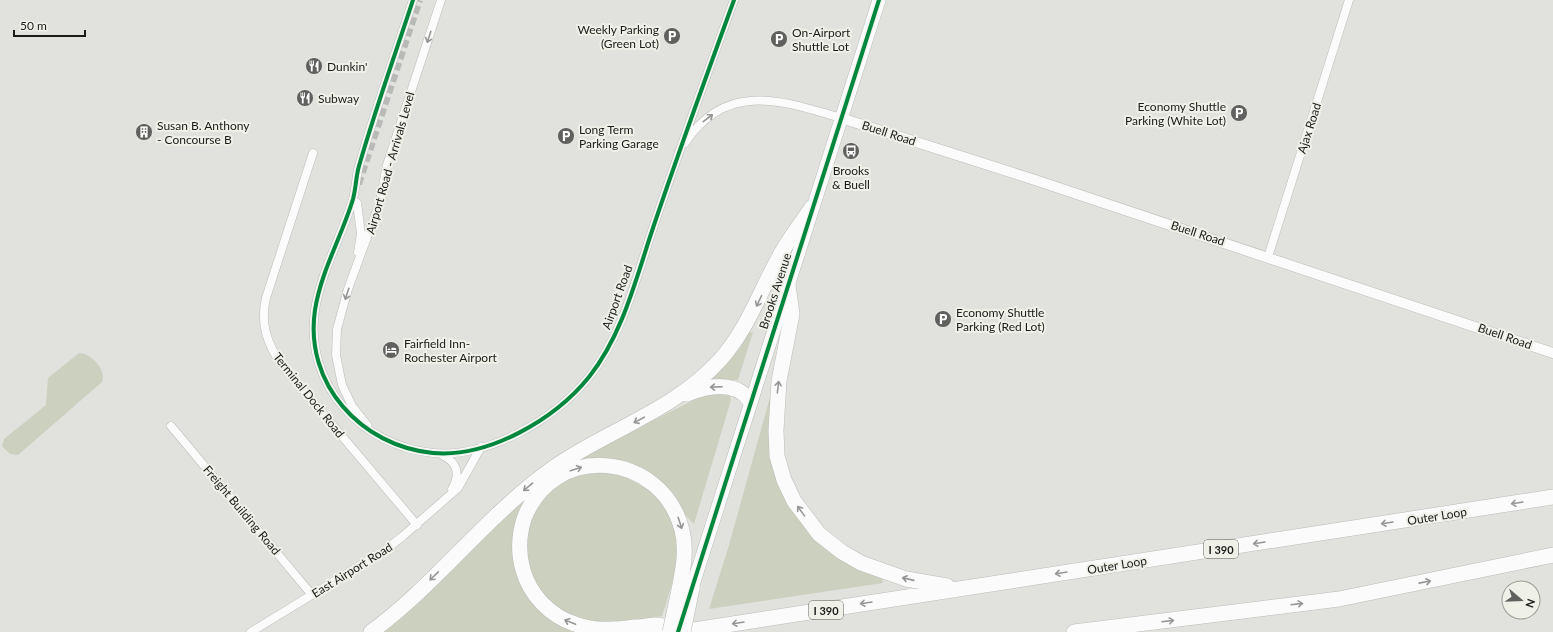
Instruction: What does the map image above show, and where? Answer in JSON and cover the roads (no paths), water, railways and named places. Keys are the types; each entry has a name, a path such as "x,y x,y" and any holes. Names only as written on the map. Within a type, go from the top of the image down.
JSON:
{"highway":[{"path":"661,408 700,379 732,346 754,309 778,258 812,207"},
{"path":"788,284 792,314 778,381 776,430 777,456 784,480 794,501 819,534 842,552 861,563 906,579 960,589"},
{"path":"371,632 405,603 516,497 544,474 566,459 698,390 716,386 736,390 745,395 750,402"},
{"name":"Outer Loop","path":"686,589 684,538 676,513 664,494 642,475 625,468 612,465 592,465 579,468 560,476 548,485 529,509 520,537 522,567 532,590 544,606 575,624 597,630 613,630 655,625 685,631 1553,498"},
{"path":"1074,632 1339,599 1553,555"},
{"path":"685,631 686,589"},
{"path":"670,632 686,589"},
{"path":"1114,632 1138,625"}],"main road":[{"name":"Brooks Avenue","path":"686,589 750,402 879,0"}],"street":[{"path":"381,437 369,431 351,416 330,390 317,360 314,324 320,289 354,202 358,168 413,0"},
{"name":"Airport Road - Arrivals Level","path":"381,437 367,425 356,412 346,396 339,373 336,355 336,336 342,308 351,280 380,202 387,164 441,0"},
{"name":"Airport Road","path":"381,437 412,450 439,454 461,453 481,448 516,434 546,417 579,389 600,361 622,316 676,160 734,0"},
{"name":"Ajax Road","path":"1268,257 1349,0"},
{"name":"Airport Road","path":"676,160 688,138 703,122 719,111 739,103 757,100 780,101 841,118"},
{"name":"Buell Road","path":"841,118 1268,257 1553,352"},
{"name":"Terminal Dock Road","path":"313,153 266,298 263,314 265,335 270,347 282,365 417,525"},
{"name":"Airport Road - Arrivals Level","path":"351,280 361,237 354,202"},
{"name":"Freight Building Road","path":"171,426 312,595"},
{"name":"East Airport Road","path":"251,632 385,550 417,525 458,488 481,448"},
{"name":"East Airport Road","path":"439,454 451,459 456,466 456,482 446,498"}],"tunnel":[{"path":"358,184 419,0"}],"place":[{"name":"Weekly Parking (Green Lot)","path":"672,36"},
{"name":"On-Airport Shuttle Lot","path":"779,39"},
{"name":"Dunkin'","path":"314,66"},
{"name":"Subway","path":"305,98"},
{"name":"Economy Shuttle Parking (White Lot)","path":"1239,113"},
{"name":"Susan B. Anthony - Concourse B","path":"144,132"},
{"name":"Long Term Parking Garage","path":"566,136"},
{"name":"Brooks & Buell","path":"851,151"},
{"name":"Economy Shuttle Parking (Red Lot)","path":"943,319"},
{"name":"Fairfield Inn- Rochester Airport","path":"391,350"}]}
